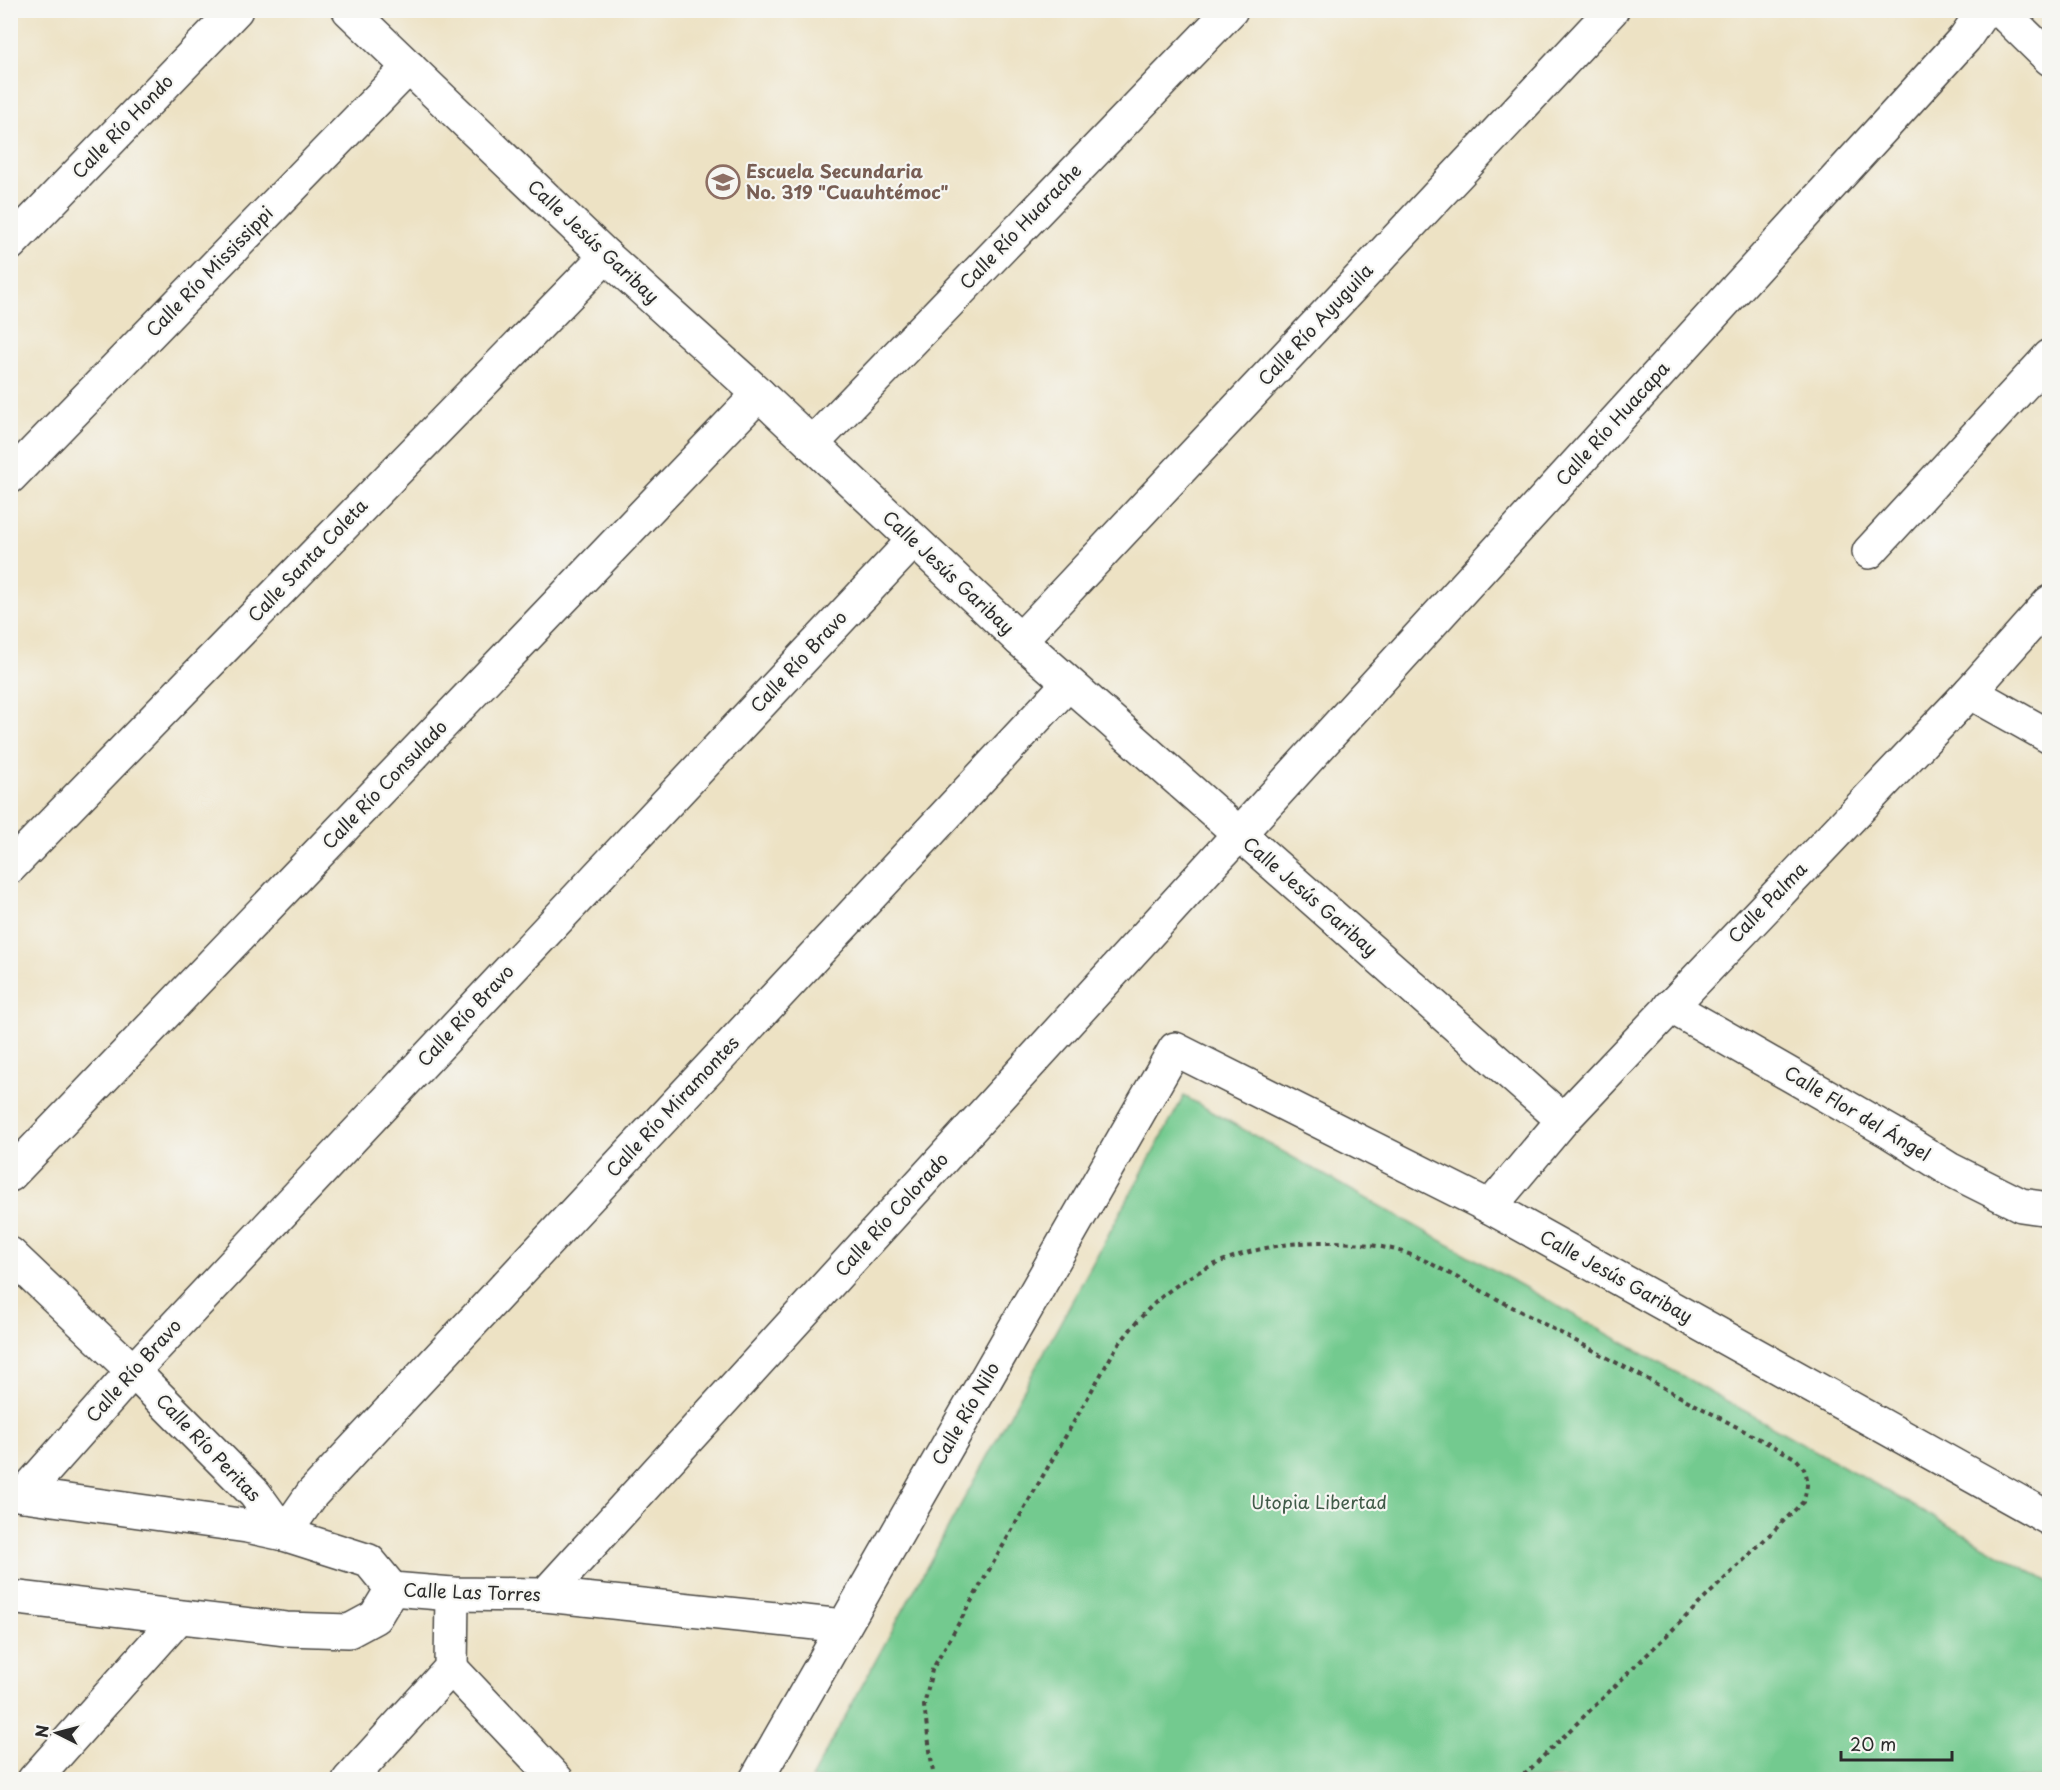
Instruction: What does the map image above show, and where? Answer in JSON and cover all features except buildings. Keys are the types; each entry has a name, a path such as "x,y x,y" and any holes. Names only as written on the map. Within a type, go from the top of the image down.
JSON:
{"street":[{"name":"Calle Río Hondo","path":"10,244 236,10"},
{"name":"Calle Jesús Garibay","path":"349,10 606,256 759,394 913,541 1068,684 1563,1120"},
{"name":"Calle Río Huarache","path":"812,444 1231,10"},
{"name":"Calle Río Ayuguila","path":"1020,640 1612,10"},
{"name":"Calle Río Huacapa","path":"1239,834 1965,38 1984,10"},
{"path":"2000,10 2049,59"},
{"name":"Calle Río Mississippi","path":"10,477 408,67"},
{"name":"Calle Santa Coleta","path":"10,867 606,256"},
{"path":"1869,552 2049,356"},
{"name":"Calle Río Consulado","path":"10,1175 759,394"},
{"name":"Calle Río Bravo","path":"17,1494 913,541"},
{"name":"Calle Palma","path":"1490,1207 1563,1120 1970,692 2049,602"},
{"name":"Calle Río Miramontes","path":"284,1534 312,1494 1068,684"},
{"path":"1970,692 2049,737"},
{"name":"Calle Río Colorado","path":"545,1595 1239,834"},
{"name":"Calle Flor del Ángel","path":"1670,1006 1890,1132 1948,1169 2021,1206 2049,1209"},
{"name":"Calle Jesús Garibay","path":"1175,1049 1490,1207 2049,1519"},
{"name":"Calle Río Nilo","path":"756,1779 1175,1049"},
{"name":"Calle Río Peritas","path":"10,1254 133,1371 255,1494 284,1534"},
{"path":"17,1494 247,1526 284,1534 369,1561 392,1589"},
{"name":"Calle Las Torres","path":"10,1597 286,1629 349,1631 375,1617 392,1589 452,1594 545,1595 844,1626"},
{"path":"349,1779 451,1668 452,1594"},
{"path":"34,1779 179,1617"},
{"path":"451,1668 557,1779"}],"path":[{"path":"934,1779 924,1706 932,1670 1116,1347 1139,1318 1170,1290 1218,1262 1263,1248 1305,1243 1338,1243 1388,1248 1426,1261 1795,1458 1804,1466 1808,1487 1803,1502 1519,1779"}],"green space":[{"name":"Utopia Libertad","path":"1184,1096 2049,1582 2049,1779 811,1779"}],"place":[{"name":"Escuela Secundaria No. 319 \"Cuauhtémoc\"","path":"723,182"}]}
